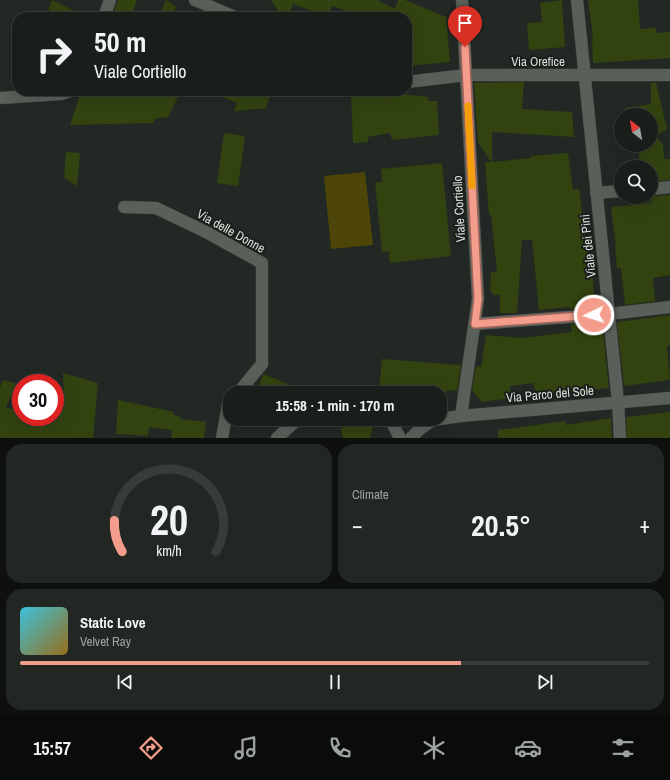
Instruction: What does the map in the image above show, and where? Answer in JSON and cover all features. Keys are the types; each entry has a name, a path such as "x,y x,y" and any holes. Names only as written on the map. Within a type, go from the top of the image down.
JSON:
{"street":[{"path":"106,12 110,0"},
{"path":"195,0 223,12"},
{"name":"Viale Cortiello","path":"461,416 478,299 462,0"},
{"name":"Viale dei Pini","path":"577,0 618,402 620,438"},
{"name":"Via Orefice","path":"412,81 466,75 670,75"},
{"path":"0,98 31,96"},
{"path":"658,189 670,188"},
{"path":"596,193 614,192"},
{"name":"Via delle Donne","path":"124,207 156,208 206,232 262,263 262,364 244,386"},
{"path":"475,324 609,314 670,307"},
{"name":"Via Parco del Sole","path":"447,418 670,398"},
{"path":"222,438 224,426"},
{"path":"277,438 290,426"},
{"path":"394,426 400,438"},
{"path":"411,438 423,426"}],"shaded area":[{"path":"365,172 373,245 331,249 324,176"}],"building":[{"path":"52,0 77,12 48,12"},
{"path":"118,0 137,0 133,12 114,12"},
{"path":"166,0 176,7 174,12 161,12"},
{"path":"271,0 377,0 395,9 398,0 405,0 446,17 450,62 412,66 412,12 349,12 332,6 330,12 315,12 293,4 290,12 279,12"},
{"path":"562,0 565,47 529,50 527,23 542,22 540,3"},
{"path":"588,0 638,0 640,29 656,28 656,33 670,32 670,58 593,63 593,37"},
{"path":"524,82 522,109 572,112 574,137 492,132 492,162 531,158 531,156 568,153 573,190 579,189 589,268 592,268 595,308 570,309 570,307 539,310 532,240 522,240 517,313 500,313 500,295 494,295 490,290 491,272 497,272 491,215 489,215 485,162 491,162 478,142 474,83"},
{"path":"651,83 656,83 667,129 658,135 658,108 625,108 651,104"},
{"path":"412,95 429,97 428,101 437,101 439,135 392,140 390,133 368,137 368,142 353,143 351,96"},
{"path":"80,96 178,96 168,117 154,119 154,123 70,125"},
{"path":"221,96 270,96 266,108 234,111 237,103"},
{"path":"224,133 245,136 238,186 217,183"},
{"path":"658,138 663,144 664,159 670,159 670,180 658,181 658,160 639,160 639,152 658,152"},
{"path":"66,152 80,153 77,186 64,178"},
{"path":"442,163 451,256 390,263 389,251 382,252 375,182 382,182 381,169"},
{"path":"670,195 670,275 653,278 655,301 625,305 621,268 617,268 611,207 658,204 658,196"},
{"path":"670,315 670,345 667,346 670,380 624,386 617,322"},
{"path":"596,322 596,324 602,323 609,388 536,395 534,383 510,386 511,398 482,402 472,390 476,366 481,367 486,335 522,338 572,332 571,324"},
{"path":"382,359 461,365 457,391 447,390 447,386 380,386"},
{"path":"63,374 98,383 93,438 0,438 0,389 2,380 12,382 12,393 6,408 12,409 12,426 64,426"},
{"path":"263,374 293,386 258,386"},
{"path":"118,400 174,412 174,415 180,416 180,419 206,422 204,438 171,438 172,430 149,427 148,436 116,434"},
{"path":"670,412 670,438 627,438 626,417"},
{"path":"611,418 612,438 498,438 498,430 565,421 566,425"},
{"path":"351,426 373,426 370,438 343,438 341,428"}],"slow traffic":[{"path":"468,106 472,186"}],"route":[{"path":"465,47 478,299 475,324 594,315"}]}
